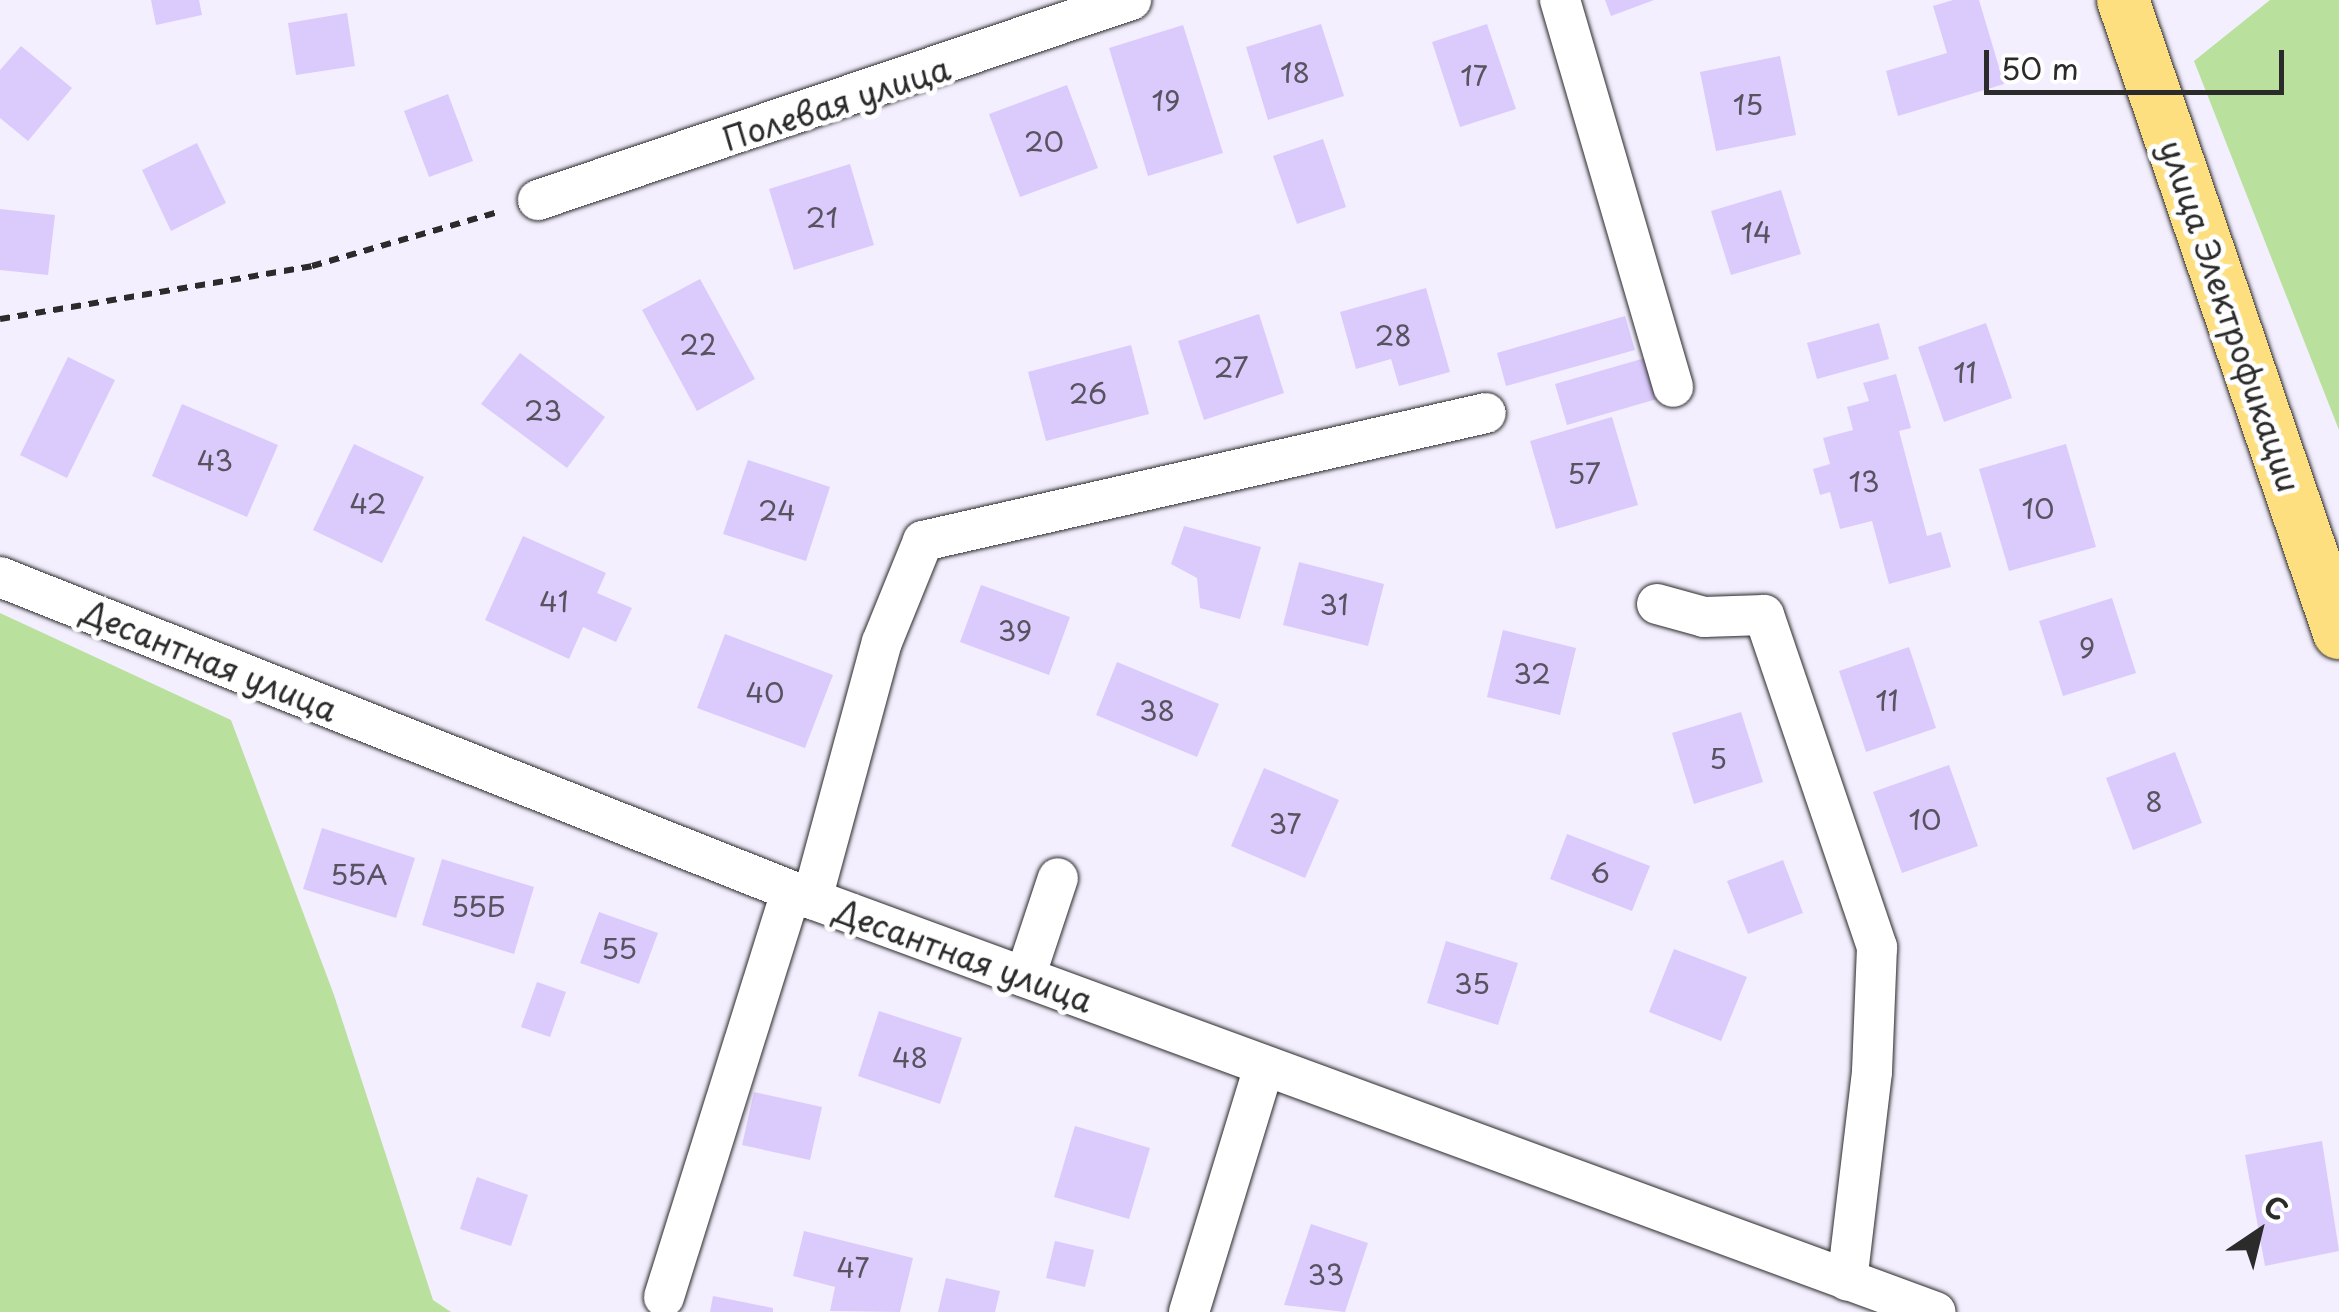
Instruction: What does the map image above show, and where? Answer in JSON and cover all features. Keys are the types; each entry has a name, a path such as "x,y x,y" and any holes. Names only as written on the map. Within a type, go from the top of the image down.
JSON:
{"main road":[{"name":"улица Электрофикации","path":"2123,0 2339,632"}],"street":[{"name":"Полевая улица","path":"538,200 1131,0"},
{"path":"1560,0 1673,386"},
{"path":"664,1297 801,895 882,642 923,540 1486,413"},
{"name":"Десантная улица","path":"0,576 801,895 1264,1066 1864,1296 1936,1312"},
{"path":"1657,604 1704,617 1764,614 1876,947 1864,1296"},
{"path":"1025,977 1058,878"},
{"path":"1189,1312 1264,1066"}],"path":[{"path":"0,319 312,266 538,200"}],"green space":[{"path":"2270,0 2339,0 2339,430 2194,61"},
{"path":"0,613 231,720 334,995 433,1300 451,1312 0,1312"}],"building":[{"path":"151,0 199,0 202,15 156,25"},
{"path":"1605,0 1654,0 1611,16"},
{"path":"1953,0 1979,0 2004,84 1898,116 1886,71 1947,53 1933,6"},
{"path":"347,13 355,66 296,75 288,23"},
{"path":"1321,24 1344,96 1268,120 1246,47"},
{"path":"1487,24 1516,109 1460,127 1432,42"},
{"path":"1183,25 1223,153 1148,176 1109,48"},
{"path":"21,46 72,88 28,141 0,118 0,70"},
{"path":"1780,56 1796,135 1716,151 1700,72"},
{"path":"1067,85 1098,168 1020,197 989,114"},
{"path":"448,94 473,161 429,177 404,111"},
{"path":"1323,139 1346,207 1297,224 1273,156"},
{"path":"197,143 226,203 171,231 142,170"},
{"path":"850,164 874,245 794,270 769,189"},
{"path":"1781,190 1801,254 1731,275 1711,211"},
{"path":"0,209 55,215 48,275 0,270"},
{"path":"700,279 755,379 697,411 642,310"},
{"path":"1426,288 1450,372 1399,386 1391,359 1356,369 1340,312"},
{"path":"1259,314 1284,393 1204,420 1178,341"},
{"path":"1625,316 1635,350 1506,386 1497,353"},
{"path":"1879,323 1889,359 1817,379 1807,343"},
{"path":"1986,323 2012,398 1944,422 1918,347"},
{"path":"1131,345 1149,414 1046,441 1028,372"},
{"path":"520,353 605,417 567,468 481,404"},
{"path":"68,357 115,380 67,478 20,455"},
{"path":"1645,358 1657,399 1567,425 1555,384"},
{"path":"1896,374 1911,428 1899,431 1927,536 1941,532 1951,567 1889,584 1872,521 1840,529 1830,492 1820,495 1813,469 1830,464 1823,438 1853,430 1847,407 1869,401 1863,383"},
{"path":"182,404 278,445 247,517 152,476"},
{"path":"1612,417 1638,505 1556,529 1530,441"},
{"path":"354,444 424,477 382,563 313,530"},
{"path":"2066,444 2096,547 2009,571 1979,469"},
{"path":"748,460 830,487 806,561 723,534"},
{"path":"1184,526 1261,547 1240,619 1200,608 1197,578 1171,564"},
{"path":"523,536 606,573 597,593 632,608 616,642 583,627 569,659 485,620"},
{"path":"1299,562 1384,584 1368,646 1283,625"},
{"path":"981,585 1070,617 1049,675 960,642"},
{"path":"2112,598 2136,673 2063,696 2039,621"},
{"path":"1503,630 1576,648 1560,715 1487,697"},
{"path":"725,634 833,675 805,748 697,708"},
{"path":"1909,647 1936,728 1866,752 1839,671"},
{"path":"1117,662 1219,704 1197,757 1096,715"},
{"path":"1741,712 1763,782 1694,804 1672,733"},
{"path":"2175,752 2202,823 2133,850 2106,778"},
{"path":"1949,765 1978,846 1902,873 1873,792"},
{"path":"1264,768 1339,800 1305,878 1231,846"},
{"path":"322,828 415,858 396,918 303,889"},
{"path":"1567,834 1650,866 1632,911 1550,879"},
{"path":"442,859 534,887 514,954 422,925"},
{"path":"1783,860 1803,913 1748,934 1727,881"},
{"path":"599,912 658,933 639,984 580,963"},
{"path":"1446,941 1518,963 1498,1025 1427,1003"},
{"path":"1674,949 1747,977 1721,1041 1649,1012"},
{"path":"537,982 566,992 550,1037 521,1027"},
{"path":"879,1011 962,1038 940,1104 858,1076"},
{"path":"754,1092 822,1107 810,1160 742,1145"},
{"path":"1075,1126 1150,1148 1129,1219 1054,1197"},
{"path":"2322,1141 2339,1251 2265,1266 2245,1155"},
{"path":"477,1177 528,1195 511,1246 460,1229"},
{"path":"1311,1224 1368,1243 1345,1312 1284,1305"},
{"path":"804,1231 913,1258 900,1312 830,1311 835,1287 793,1276"},
{"path":"1055,1241 1094,1250 1085,1287 1046,1278"},
{"path":"946,1278 1000,1291 995,1312 938,1312"},
{"path":"713,1296 773,1308 773,1312 710,1312"}]}
